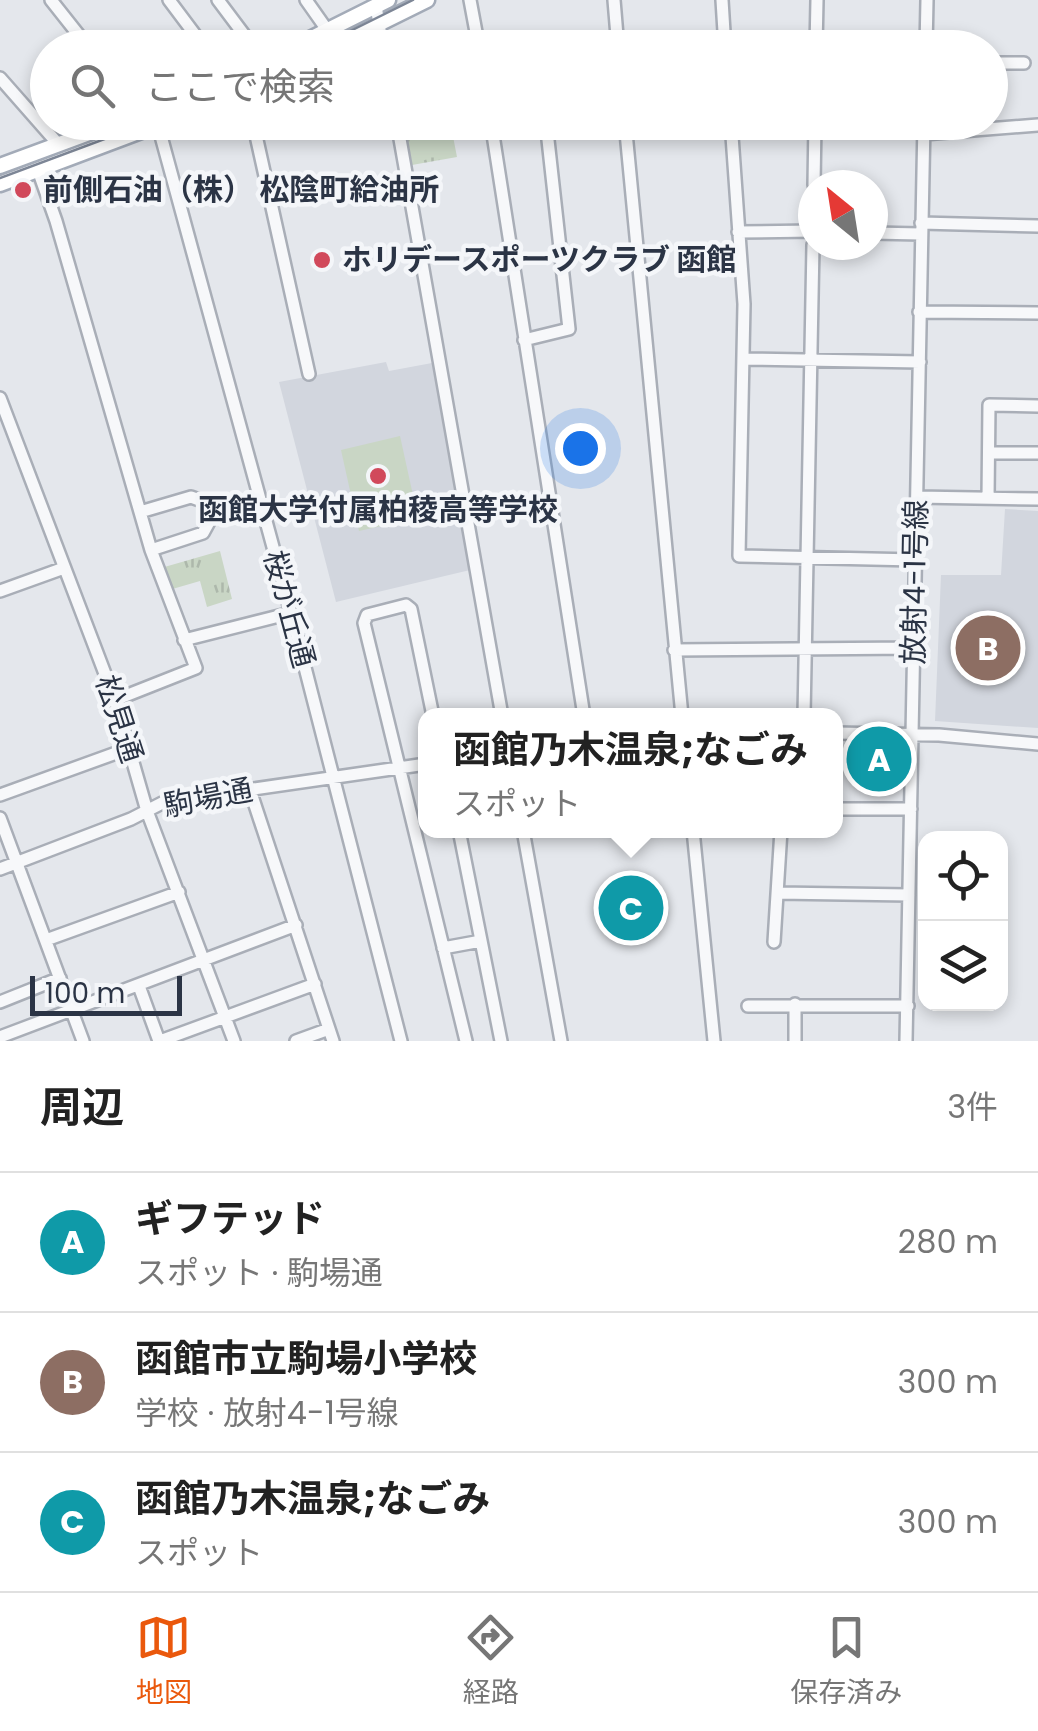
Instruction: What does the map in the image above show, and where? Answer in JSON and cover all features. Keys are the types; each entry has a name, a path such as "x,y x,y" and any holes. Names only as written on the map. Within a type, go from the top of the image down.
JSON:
{"main road":[{"path":"367,30 427,0"},
{"path":"328,30 382,3"},
{"path":"0,166 70,140"},
{"path":"0,184 116,140"}],"street":[{"path":"169,0 192,30"},
{"path":"218,0 240,30"},
{"path":"306,0 328,30"},
{"path":"470,0 475,30"},
{"path":"614,0 616,30"},
{"path":"722,0 724,30"},
{"path":"816,30 817,0"},
{"path":"926,30 927,0"},
{"path":"54,1 76,30"},
{"path":"380,30 382,3"},
{"path":"1008,63 1024,63"},
{"path":"0,78 30,112"},
{"path":"1008,126 1038,125"},
{"path":"55,140 59,144"},
{"name":"桜が丘通","path":"162,140 400,1041"},
{"path":"257,140 309,374"},
{"path":"400,140 501,708"},
{"path":"495,140 583,708"},
{"path":"524,340 570,329 548,140"},
{"path":"627,140 681,708"},
{"path":"732,140 744,304 740,556 915,560"},
{"path":"814,170 815,140"},
{"name":"放射4-1号線","path":"906,1041 924,140"},
{"path":"38,170 151,550 196,668 114,700"},
{"path":"888,231 1038,226"},
{"path":"738,232 798,231"},
{"path":"804,708 813,260"},
{"path":"920,312 1038,313"},
{"path":"744,359 920,362"},
{"name":"松見通","path":"0,398 114,700 147,810 234,1041"},
{"path":"988,498 989,404 1038,406"},
{"path":"989,452 1038,453"},
{"path":"140,512 192,496 202,501 209,522 203,533 151,550"},
{"path":"917,497 1038,499"},
{"path":"0,591 64,568"},
{"path":"431,708 411,608 406,605 368,615 364,622 466,1041"},
{"path":"184,640 290,613"},
{"path":"674,650 913,648"},
{"path":"843,734 911,734 1038,744"},
{"path":"0,795 130,748"},
{"name":"駒場通","path":"0,869 164,802 418,765"},
{"path":"250,790 331,1035 296,1041"},
{"path":"843,810 911,808"},
{"path":"0,818 84,1041"},
{"path":"461,838 501,1041"},
{"path":"524,838 561,1041"},
{"path":"694,838 714,1041"},
{"path":"774,942 781,838"},
{"path":"46,940 180,892"},
{"path":"778,894 909,895"},
{"path":"0,1037 296,926"},
{"path":"443,948 481,941"},
{"path":"0,1002 60,978"},
{"path":"139,986 160,1041 315,984"},
{"path":"794,1004 795,1041"},
{"path":"748,1006 908,1006"}],"shaded area":[{"name":"函館大学付属柏稜高等学校","path":"386,362 389,371 432,363 470,570 336,602 279,382"},
{"path":"1005,509 1038,511 1038,728 935,721 941,575 1001,575"}],"green space":[{"path":"408,140 454,140 457,157 412,165"},
{"path":"400,436 418,518 359,531 341,450"},
{"path":"220,551 232,599 207,607 200,581 169,590 161,568"}],"tram line":[{"path":"352,30 413,0"},
{"path":"0,178 102,140"}],"place":[{"name":"前側石油（株） 松陰町給油所","path":"23,190"},
{"name":"ホリデースポーツクラブ 函館","path":"322,260"},
{"name":"函館大学付属柏稜高等学校","path":"378,476"},
{"name":"函館市立駒場小学校","path":"988,648"},
{"name":"ギフテッド","path":"879,759"},
{"name":"函館乃木温泉;なごみ","path":"631,908"}]}
